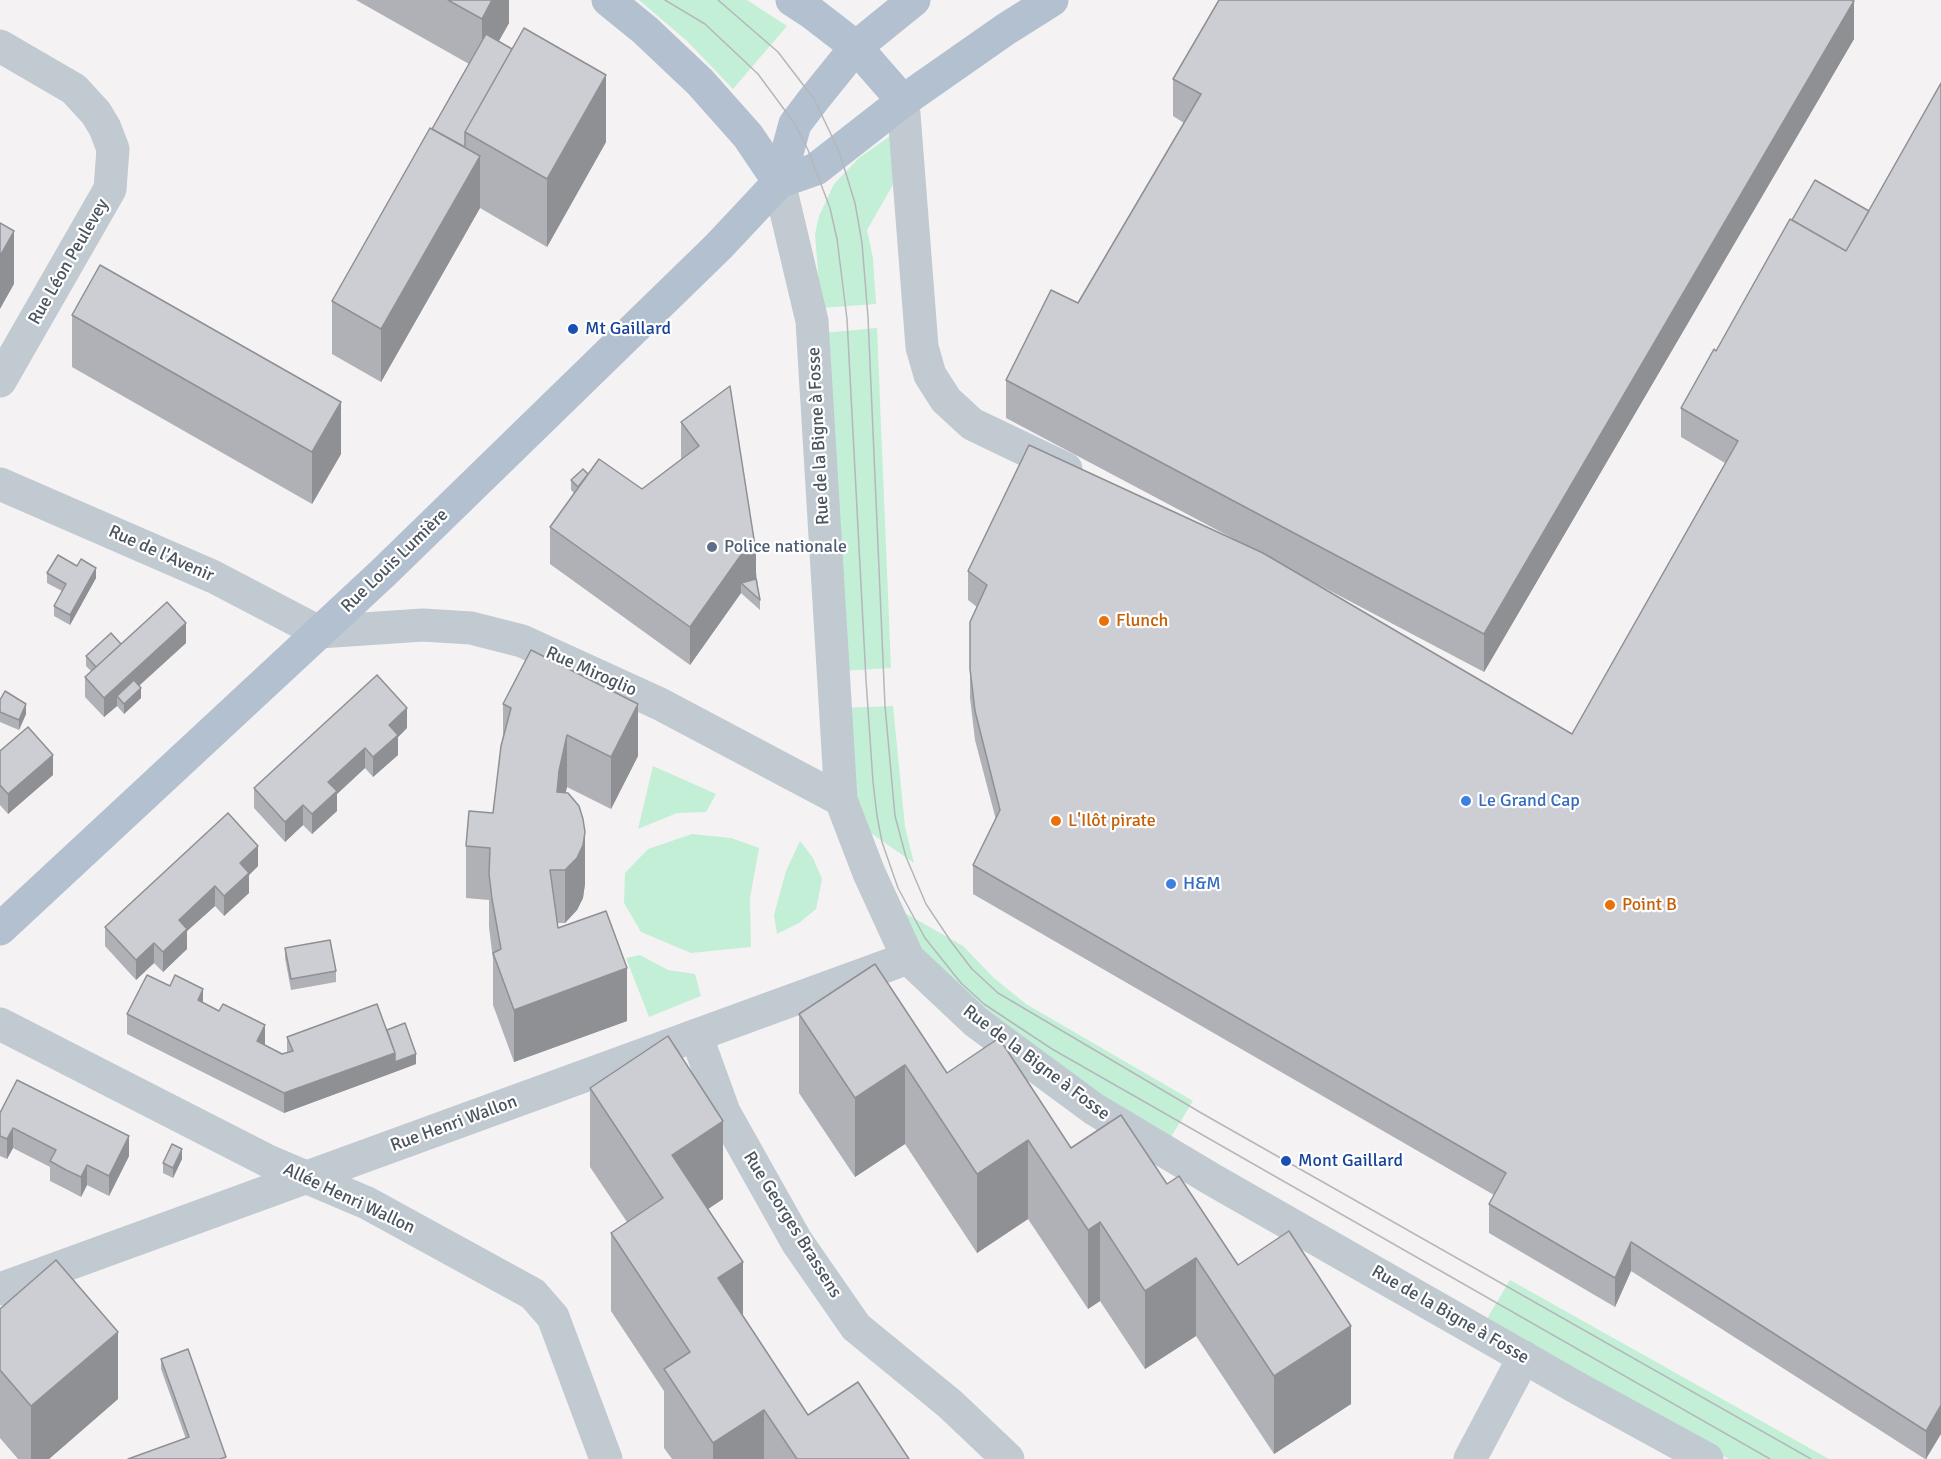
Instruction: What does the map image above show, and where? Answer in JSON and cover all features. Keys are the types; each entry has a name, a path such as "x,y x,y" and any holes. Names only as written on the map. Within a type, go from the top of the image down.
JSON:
{"main road":[{"path":"608,0 645,30 700,82 748,136 779,182"},
{"path":"792,0 856,47 903,101"},
{"path":"779,182 795,124 856,47 914,0"},
{"path":"779,182 816,169 903,101 1006,29 1052,0"},
{"name":"Rue Louis Lumière","path":"0,929 383,573 711,254 779,182"}],"street":[{"name":"Rue Léon Peulevey","path":"0,46 74,89 96,113 113,149 110,189 0,381"},
{"path":"903,101 922,347 930,375 946,400 972,424 1095,485"},
{"name":"Rue de la Bigne à Fosse","path":"779,182 812,321 841,800 868,873 908,958 976,1022 1094,1109 1213,1180 1579,1389 1707,1459"},
{"name":"Rue de l'Avenir","path":"0,484 214,577 319,632"},
{"name":"Rue Miroglio","path":"319,632 423,625 471,628 522,641 660,704 841,800"},
{"name":"Rue Henri Wallon","path":"0,1290 908,958"},
{"name":"Allée Henri Wallon","path":"0,1024 268,1161 367,1203 533,1294 553,1317 606,1459"},
{"name":"Rue Georges Brassens","path":"696,1035 724,1112 797,1242 856,1327 950,1404 1008,1459"},
{"path":"1470,1459 1524,1357"}],"green space":[{"path":"639,0 747,0 787,26 733,89 687,41"},
{"path":"893,134 894,183 867,230 873,258 876,304 821,308 815,234 819,216 834,184 859,158"},
{"path":"877,328 891,668 840,671 823,333"},
{"path":"893,706 905,827 914,863 862,827 843,708"},
{"path":"653,766 716,794 706,812 677,813 638,829"},
{"path":"692,834 731,838 759,848 750,898 751,947 691,953 641,932 624,903 625,873 648,849"},
{"path":"800,841 813,858 822,879 816,909 799,923 777,934 774,915 786,871"},
{"path":"898,909 963,946 994,978 1026,1004 1193,1101 1166,1145 1092,1097 926,961"},
{"path":"640,955 668,970 695,974 701,996 649,1017 626,958"},
{"path":"1510,1280 1829,1459 1729,1459 1543,1358 1485,1322"}],"building":[{"path":"448,0 492,0 482,19"},
{"path":"1219,0 1854,1 1484,634 1006,380 1051,290 1078,303 1201,94 1173,79"},
{"path":"524,28 606,75 547,179 465,132"},
{"path":"486,34 512,49 465,132 465,147 432,129"},
{"name":"Le Grand Cap","path":"1941,83 1941,1405 1926,1431 1631,1242 1615,1278 1489,1204 1506,1173 973,865 1000,810 975,711 970,669 970,622 987,585 968,571 1029,445 1263,553 1572,734 1738,441 1681,408 1714,349 1716,351 1790,219 1846,251"},
{"path":"430,128 480,156 381,329 332,301"},
{"path":"1815,180 1869,211 1846,251 1792,220"},
{"path":"0,223 14,231 0,256"},
{"path":"100,265 341,402 312,452 72,315"},
{"path":"730,386 756,552 741,555 690,627 550,527 599,459 642,489 699,446 681,422"},
{"path":"583,469 588,474 578,487 571,480"},
{"path":"58,555 77,566 81,559 96,568 70,615 54,606 66,584 47,573"},
{"path":"756,579 760,600 741,583"},
{"path":"167,602 186,623 104,698 85,677"},
{"path":"111,633 121,644 96,667 86,656"},
{"path":"531,650 638,704 611,757 567,735 557,792 568,793 579,806 585,832 583,845 577,858 565,870 550,870 558,928 606,911 627,968 514,1010 493,953 501,949 489,874 490,848 466,846 469,811 493,813 501,746 511,708 503,704"},
{"path":"377,675 407,708 389,725 398,735 373,757 365,748 328,782 337,791 312,814 303,805 285,822 254,788"},
{"path":"134,680 141,688 124,704 117,696"},
{"path":"5,691 26,704 19,720 0,712 0,700"},
{"path":"28,727 53,755 8,794 0,785 0,751"},
{"path":"228,813 258,846 240,863 249,873 224,896 215,886 179,920 187,929 163,952 154,943 136,960 105,927"},
{"path":"330,940 336,971 291,979 285,948"},
{"path":"875,964 947,1073 999,1038 1071,1148 1121,1115 1167,1184 1179,1176 1238,1265 1289,1231 1351,1326 1274,1376 1196,1258 1145,1291 1100,1222 1088,1230 1028,1140 977,1174 905,1065 855,1098 799,1014"},
{"path":"147,975 170,986 175,975 203,989 198,1000 219,1011 223,1004 265,1025 257,1041 282,1054 293,1051 287,1037 377,1004 395,1053 284,1093 127,1014"},
{"path":"405,1023 416,1054 395,1062 395,1053 387,1030"},
{"path":"668,1036 723,1121 672,1155 743,1262 718,1278 808,1415 858,1382 909,1459 797,1459 764,1410 713,1443 664,1369 690,1352 611,1233 663,1198 590,1088"},
{"path":"17,1080 129,1136 109,1176 87,1165 81,1177 66,1170 50,1161 56,1150 13,1128 7,1139 0,1136 0,1113"},
{"path":"172,1144 182,1149 173,1168 163,1163"},
{"path":"56,1260 118,1332 31,1406 0,1370 0,1309"},
{"path":"188,1349 226,1457 220,1459 128,1459 189,1437 161,1359"}],"tram line":[{"path":"665,0 705,24 758,74 795,124 808,150 830,208 837,239 847,319 866,680 877,816 882,842 898,888 925,938 961,983 984,1004 1052,1049 1770,1459"},
{"path":"718,0 778,52 814,99 839,151 855,203 862,243 868,317 885,706 895,816 906,857 926,904 952,943 972,969 998,993 1203,1114 1811,1459"}],"place":[{"name":"Mt Gaillard","path":"573,329"},
{"name":"Police nationale","path":"712,547"},
{"name":"Flunch","path":"1104,621"},
{"name":"Le Grand Cap","path":"1466,801"},
{"name":"L'Ilôt pirate","path":"1056,821"},
{"name":"H&M","path":"1171,884"},
{"name":"Point B","path":"1610,905"},
{"name":"Mont Gaillard","path":"1286,1161"}]}
